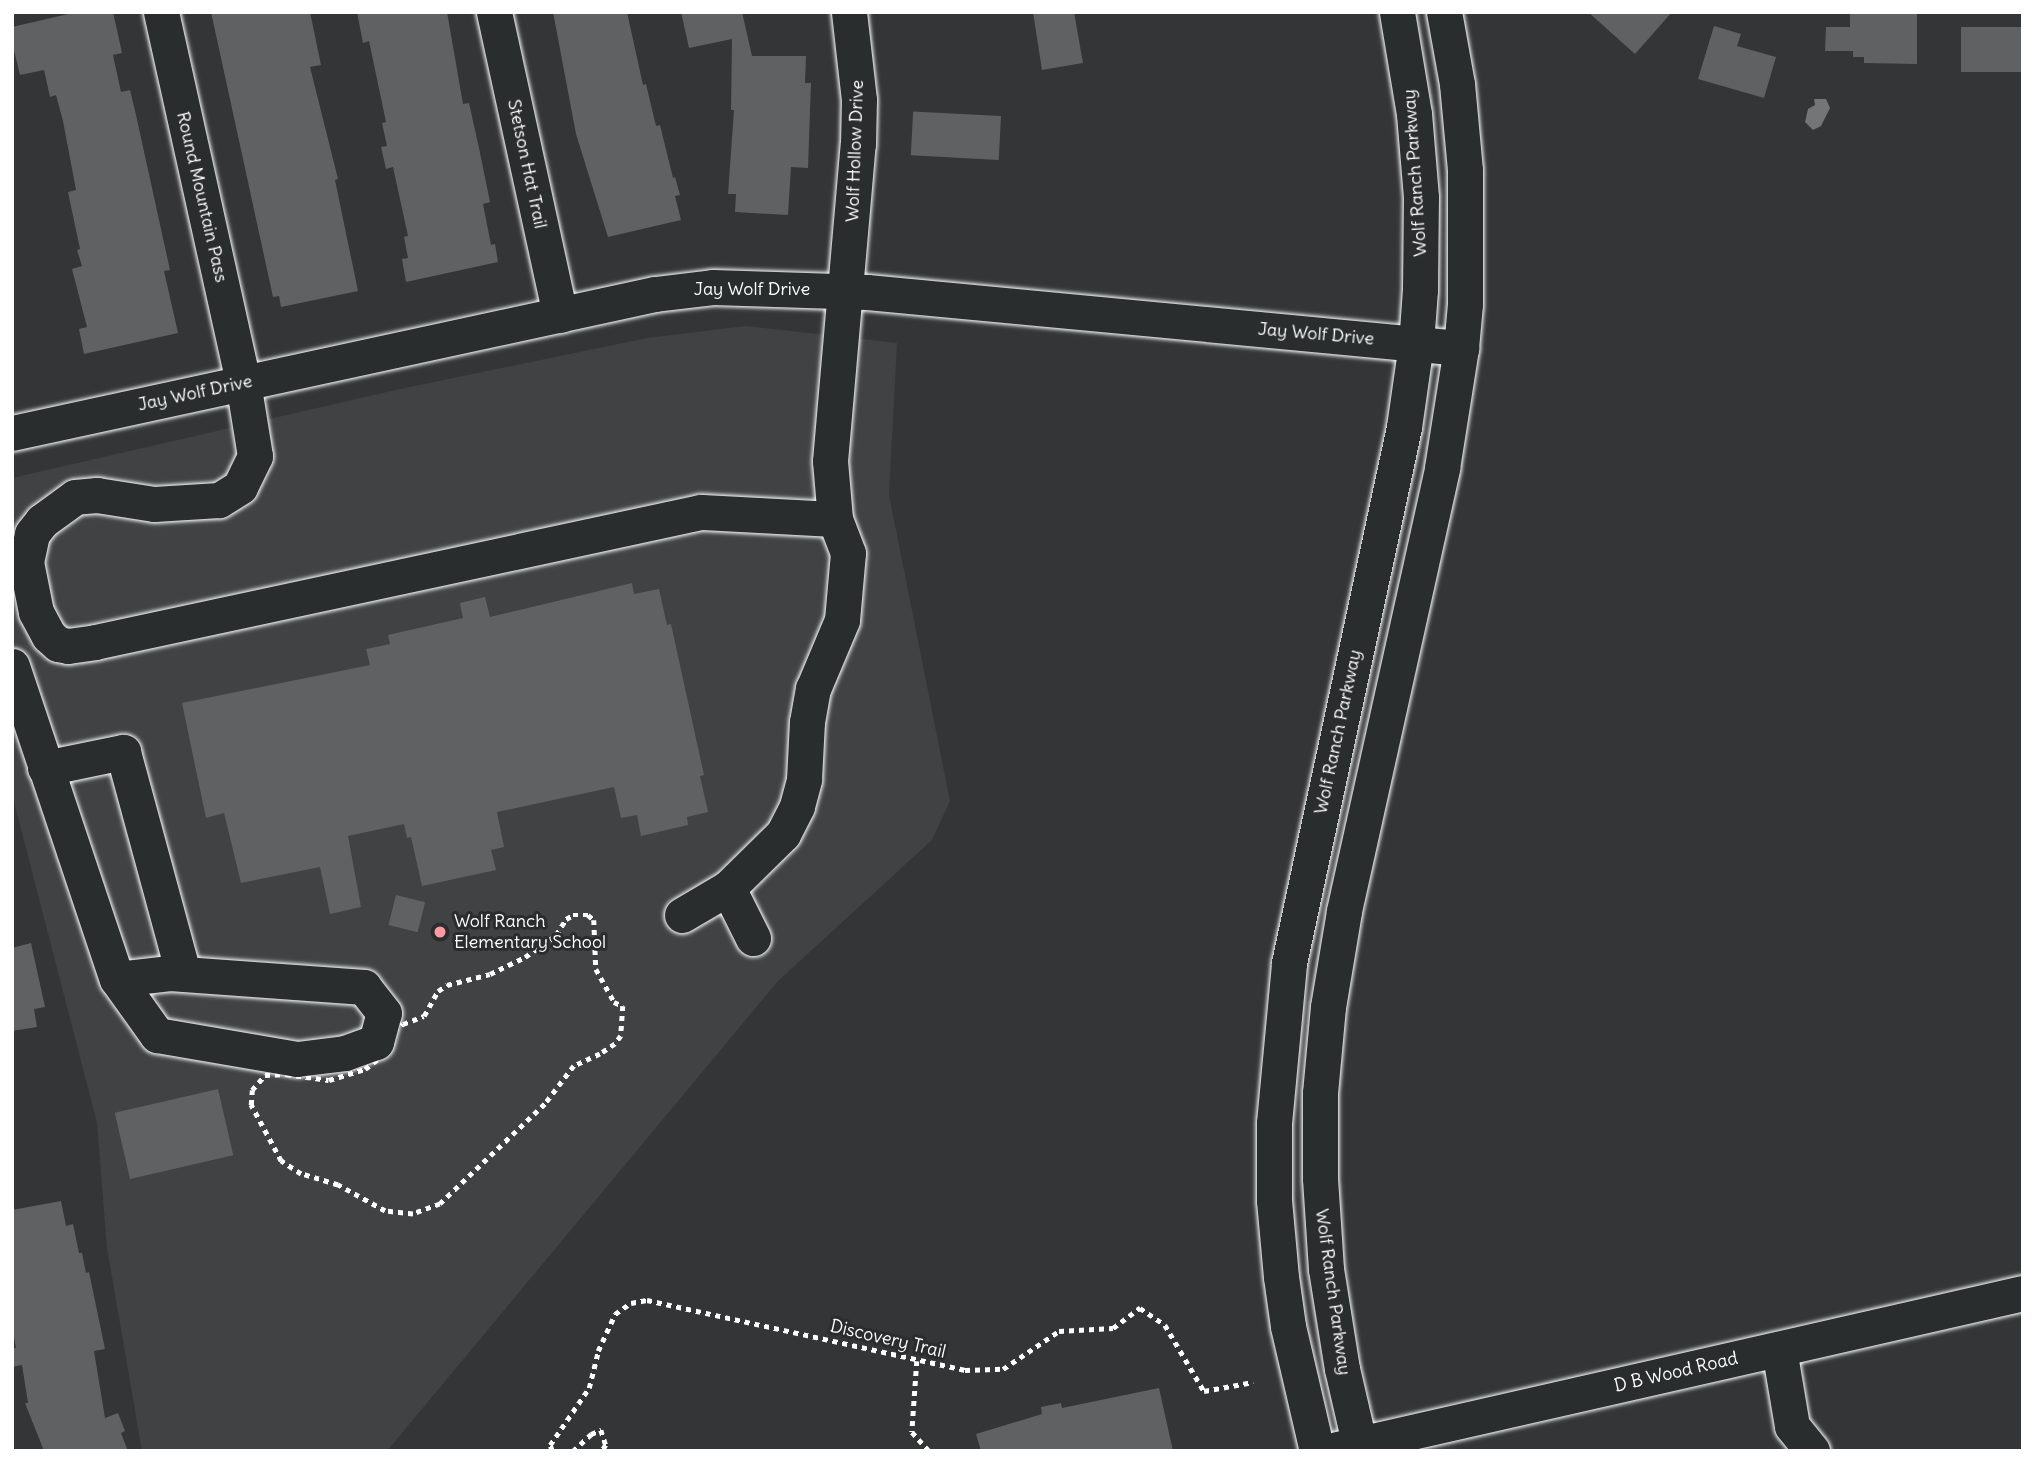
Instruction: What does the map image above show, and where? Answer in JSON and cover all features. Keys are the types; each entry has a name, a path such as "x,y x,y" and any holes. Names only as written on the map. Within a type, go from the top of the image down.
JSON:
{"street":[{"name":"Round Mountain Pass","path":"160,12 243,382 255,456 240,487 219,500 154,504 97,495 75,498 42,521 32,534 26,562 36,612 48,636 58,644 68,646 95,642 701,512 835,519"},
{"name":"Stetson Hat Trail","path":"494,12 560,315"},
{"name":"Wolf Hollow Drive","path":"682,915 728,888 783,834 801,793 814,689 842,620 848,553 835,519 830,461 846,290 859,100 849,12"},
{"name":"Wolf Ranch Parkway","path":"1317,1451 1288,1326 1278,1250 1273,1163 1280,1041 1297,923 1404,427 1416,344 1421,278 1421,197 1414,114 1398,12"},
{"name":"Wolf Ranch Parkway","path":"1350,1448 1322,1225 1319,1138 1323,1050 1345,911 1442,468 1461,348 1466,254 1465,170 1457,84 1444,12"},
{"name":"Jay Wolf Drive","path":"12,433 655,294 713,287 846,290 1461,348"},
{"path":"12,666 117,979 157,1035 297,1059 345,1053 376,1042 384,1013 364,986 183,973 117,979"},
{"path":"45,768 123,752 183,973"},
{"path":"728,888 754,938"},
{"name":"D B Wood Road","path":"1350,1448 2023,1293"},
{"path":"1779,1349 1795,1443"}],"path":[{"path":"580,915 588,915 594,920 596,969 614,1002 623,1006 624,1016 621,1036 615,1044 574,1066 545,1104 440,1204 413,1214 385,1211 338,1185 301,1174 281,1161 257,1119 250,1097 265,1075 286,1074 329,1080 365,1069 383,1055 393,1031 410,1023 424,1016 438,991 447,985 489,974 525,957 556,935 566,919 580,915"},
{"name":"Discovery Trail","path":"552,1451 550,1445 589,1388 597,1351 615,1314 631,1303 647,1300 965,1370 1003,1369 1059,1331 1113,1328 1140,1308 1165,1325 1203,1391 1253,1382"},
{"path":"917,1361 912,1432 929,1451"},
{"path":"573,1451 591,1434 601,1430 606,1445 602,1451"}],"shaded area":[{"path":"1814,99 1826,99 1830,108 1821,126 1813,130 1805,122 1808,109 1815,105"},
{"name":"Wolf Ranch Elementary School","path":"746,326 897,343 889,495 950,801 932,840 778,981 387,1451 142,1451 107,1248 97,1123 12,794 12,478 400,389 647,338"}],"building":[{"path":"77,12 113,12 122,53 113,55 121,92 130,90 136,115 170,270 164,271 178,333 84,354 79,329 87,327 72,269 82,266 68,192 76,190 63,121 56,95 50,97 44,70 20,75 12,42 12,27"},
{"path":"211,12 310,12 321,65 310,67 338,179 335,180 358,291 281,307 279,296 273,297"},
{"path":"357,12 447,12 463,104 469,103 479,148 490,202 483,204 491,245 495,244 498,262 406,282 402,259 408,258 404,237 408,236 393,167 386,169 381,147 387,146 382,123 386,122 369,41 363,43"},
{"path":"553,12 627,12 643,85 646,84 656,126 660,125 680,195 675,196 681,220 608,237 576,134"},
{"path":"681,12 742,12 752,56 806,56 805,83 811,83 808,168 791,167 788,215 735,212 736,194 728,194 734,110 731,110 732,39 689,48"},
{"path":"1033,12 1074,12 1083,63 1042,70"},
{"path":"1588,12 1672,12 1635,54"},
{"path":"1850,12 1917,12 1917,64 1864,63 1864,57 1853,57 1853,51 1825,51 1826,27 1850,27"},
{"path":"1714,26 1741,34 1737,46 1776,57 1764,98 1698,79"},
{"path":"1961,27 2023,27 2023,72 1961,72"},
{"path":"913,111 1001,116 999,160 911,155"},
{"path":"632,583 634,594 659,589 667,625 671,624 704,775 700,776 708,812 687,817 688,825 641,836 637,815 621,818 614,787 497,812 504,847 491,850 496,870 422,886 411,837 407,838 404,824 348,836 361,907 330,914 320,867 241,883 224,813 206,818 182,703 370,665 366,649 390,644 388,635 463,618 460,603 485,597 490,617"},
{"path":"396,895 425,902 418,932 389,925"},
{"path":"31,943 45,1007 34,1009 37,1027 12,1031 12,948"},
{"path":"218,1089 233,1155 130,1179 115,1113"},
{"path":"61,1201 66,1226 73,1224 79,1253 82,1253 86,1273 89,1272 105,1349 94,1351 105,1418 118,1413 125,1431 121,1433 128,1451 44,1451 25,1403 28,1403 22,1365 12,1367 12,1348 16,1348 12,1326 12,1210"},
{"path":"1159,1388 1173,1451 981,1451 976,1434 1042,1414 1041,1407 1061,1403 1062,1408"}],"place":[{"name":"Wolf Ranch Elementary School","path":"440,932"}]}
